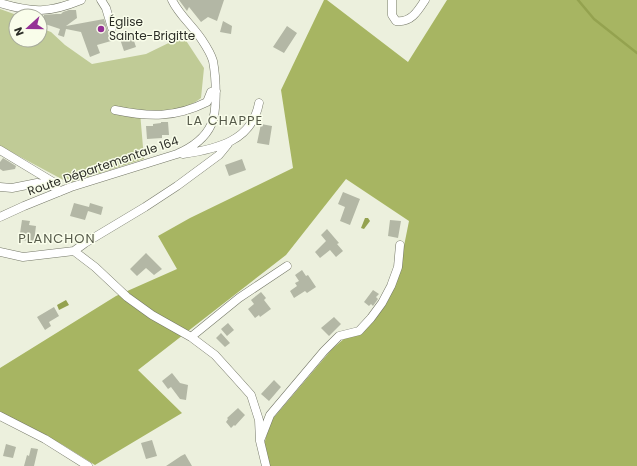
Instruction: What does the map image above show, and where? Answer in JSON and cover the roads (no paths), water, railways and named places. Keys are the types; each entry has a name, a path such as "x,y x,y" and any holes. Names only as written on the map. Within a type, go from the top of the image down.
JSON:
{"street":[{"path":"0,3 23,9 41,11 67,5 80,0"},
{"path":"102,0 112,28"},
{"name":"Route Départementale 164","path":"0,217 58,190 188,150 201,140 211,125 214,113 216,91 212,60 201,39 172,0"},
{"path":"392,0 392,15 396,21 403,22 413,16 425,0"},
{"path":"418,0 418,10"},
{"path":"115,110 147,114 179,113 206,102 211,92 216,91"},
{"path":"0,252 23,257 74,251 177,186 219,155 228,144 250,126 257,112 259,103"},
{"path":"177,154 200,151 228,144"},
{"path":"0,150 54,182 58,190"},
{"path":"0,187 12,188 37,183 58,190"},
{"path":"260,441 270,415 324,351 339,336 358,331 372,318 391,286 398,267 400,245"},
{"path":"74,251 95,267 127,297 152,315 191,337 215,355 250,395 259,420 260,441 266,466"},
{"path":"191,337 239,298 287,266"},
{"path":"0,416 45,439 88,466"}],"waterway":[{"path":"578,0 594,19 637,53"}],"place":[{"name":"Église Sainte-Brigitte","path":"101,29"}],"district":[{"name":"LA CHAPPE","path":"225,120"},
{"name":"PLANCHON","path":"57,238"}]}
